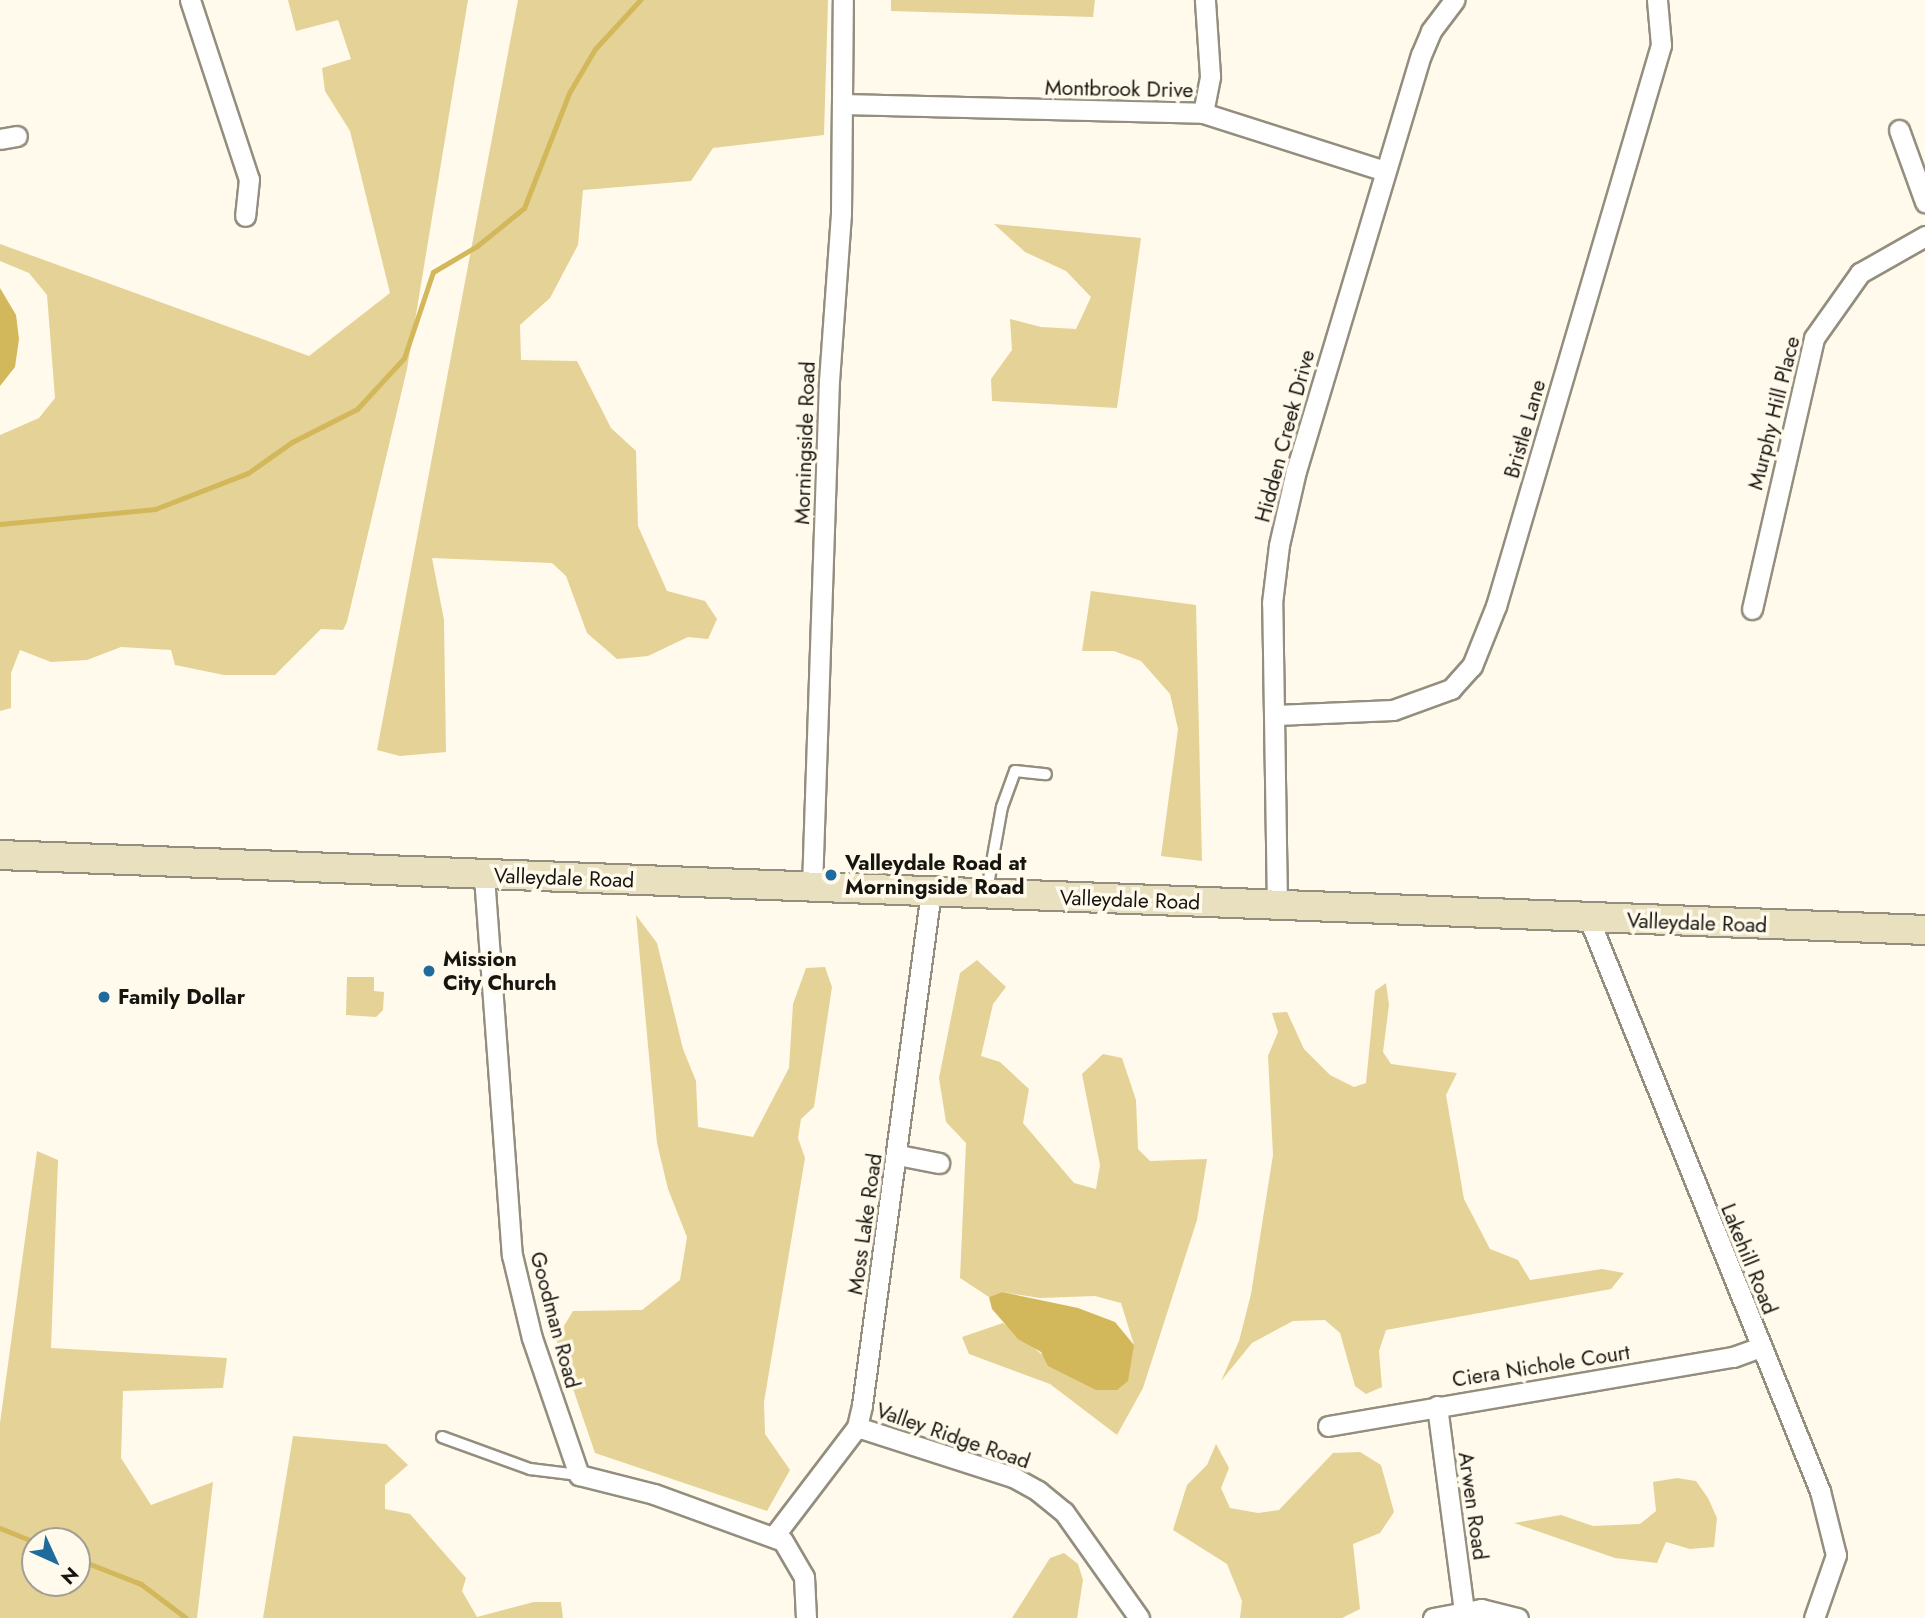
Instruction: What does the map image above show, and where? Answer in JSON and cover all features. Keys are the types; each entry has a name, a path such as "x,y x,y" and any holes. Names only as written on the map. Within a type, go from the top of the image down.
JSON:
{"street":[{"path":"190,0 249,179 245,216"},
{"name":"Morningside Road","path":"812,887 842,104 843,0"},
{"path":"1203,113 1210,76 1205,0"},
{"name":"Hidden Creek Drive","path":"1277,906 1276,715 1272,603 1279,545 1296,471 1421,55 1431,31 1454,0"},
{"name":"Bristle Lane","path":"1276,715 1393,710 1451,689 1472,666 1496,606 1661,45 1657,0"},
{"name":"Montbrook Drive","path":"842,104 1203,113 1385,171"},
{"path":"1899,130 1925,202"},
{"name":"Murphy Hill Place","path":"1752,609 1814,338 1860,273 1900,246 1925,236"},
{"name":"Valleydale Road","path":"0,855 484,876 1925,930"},
{"name":"Goodman Road","path":"484,876 512,1255 532,1338 579,1475"},
{"name":"Moss Lake Road","path":"774,1536 857,1427 898,1155 930,891"},
{"name":"Lakehill Road","path":"1589,919 1834,1533 1833,1570 1814,1618"},
{"path":"898,1155 939,1163"},
{"name":"Ciera Nichole Court","path":"1328,1426 1733,1357 1760,1347"},
{"name":"Arwen Road","path":"1437,1406 1464,1611"},
{"name":"Valley Ridge Road","path":"857,1427 1013,1477 1038,1490 1064,1512 1139,1618"},
{"path":"579,1475 654,1494 774,1536 799,1563 806,1618"},
{"path":"1433,1618 1481,1609 1518,1618"}],"lane":[{"path":"986,894 1002,807 1015,771 1045,774"},
{"path":"442,1437 530,1469 579,1475"}],"shaded area":[{"path":"288,0 468,0 407,369 347,622 343,630 321,629 275,675 224,675 175,665 171,650 121,647 87,660 51,662 20,650 11,673 11,708 0,711 0,435 39,418 55,398 47,295 29,273 0,261 0,244 309,356 390,293 350,131 325,91 322,68 351,59 338,20 296,31"},
{"path":"518,0 828,0 824,135 713,148 691,181 583,190 578,245 550,298 520,325 521,360 577,361 611,428 636,451 638,526 667,591 705,601 717,619 708,639 688,637 648,656 617,659 587,633 566,576 552,563 432,558 444,620 446,752 400,756 377,750"},
{"path":"891,0 1095,0 1093,17 891,11"},
{"path":"994,224 1141,238 1117,408 992,401 991,379 1012,350 1010,319 1041,327 1076,329 1091,297 1066,271 1025,252"},
{"path":"0,288 16,315 19,339 15,367 0,386"},
{"path":"1091,591 1196,605 1202,861 1161,856 1178,729 1170,694 1141,661 1114,651 1082,651"},
{"path":"636,915 657,943 683,1049 696,1081 698,1127 753,1137 789,1068 793,1004 806,968 825,967 832,987 814,1107 801,1119 798,1138 805,1158 764,1402 765,1434 790,1470 767,1511 595,1453 556,1339 573,1311 642,1310 680,1280 687,1237 668,1189 657,1143"},
{"path":"977,960 1006,987 993,1004 981,1056 1000,1062 1029,1089 1023,1123 1074,1183 1096,1189 1100,1165 1082,1074 1103,1054 1122,1058 1136,1100 1138,1149 1150,1161 1207,1159 1197,1220 1143,1388 1117,1435 1050,1384 969,1354 962,1337 1003,1323 1045,1357 1134,1345 1121,1303 1095,1296 1040,1298 1002,1292 989,1297 960,1278 966,1143 946,1122 939,1078 960,973"},
{"path":"347,977 374,977 374,991 384,992 383,1010 376,1017 346,1015"},
{"path":"1386,983 1389,1005 1383,1052 1391,1064 1457,1073 1446,1095 1464,1199 1490,1249 1518,1260 1530,1280 1602,1269 1624,1273 1611,1289 1386,1330 1379,1351 1382,1387 1366,1394 1355,1386 1340,1333 1325,1320 1293,1321 1252,1343 1221,1381 1239,1341 1251,1294 1273,1155 1268,1056 1278,1032 1272,1013 1287,1012 1304,1049 1330,1075 1354,1087 1366,1083 1375,991"},
{"path":"37,1151 58,1160 51,1348 227,1358 223,1388 123,1391 121,1458 151,1505 213,1482 197,1618 0,1618 0,1423"},
{"path":"1002,1292 1078,1308 1115,1322 1134,1345 1128,1381 1117,1390 1096,1390 1048,1366 1041,1352 1018,1339 992,1309 989,1297"},
{"path":"293,1436 386,1444 408,1465 385,1485 385,1509 410,1514 466,1578 462,1591 477,1617 534,1602 561,1602 563,1618 263,1618"},
{"path":"1216,1444 1229,1468 1221,1488 1230,1508 1258,1513 1279,1510 1333,1453 1360,1452 1381,1465 1394,1512 1380,1533 1353,1544 1360,1609 1342,1618 1240,1618 1242,1601 1227,1564 1173,1530 1187,1485 1207,1465"},
{"path":"1677,1478 1696,1481 1708,1498 1717,1518 1714,1547 1690,1549 1666,1542 1657,1563 1615,1558 1514,1523 1561,1515 1593,1526 1640,1524 1656,1511 1653,1482"},
{"path":"1064,1553 1078,1564 1083,1580 1077,1618 1012,1618 1050,1558"}],"waterway":[{"path":"0,524 155,509 248,473 292,442 357,409 404,358 433,272 477,246 524,208 569,93 595,49 640,0"},
{"path":"0,1528 21,1536"},
{"path":"91,1564 141,1584 186,1618"}],"place":[{"name":"Valleydale Road at Morningside Road","path":"831,875"},
{"name":"Mission City Church","path":"429,971"},
{"name":"Family Dollar","path":"104,997"}]}
